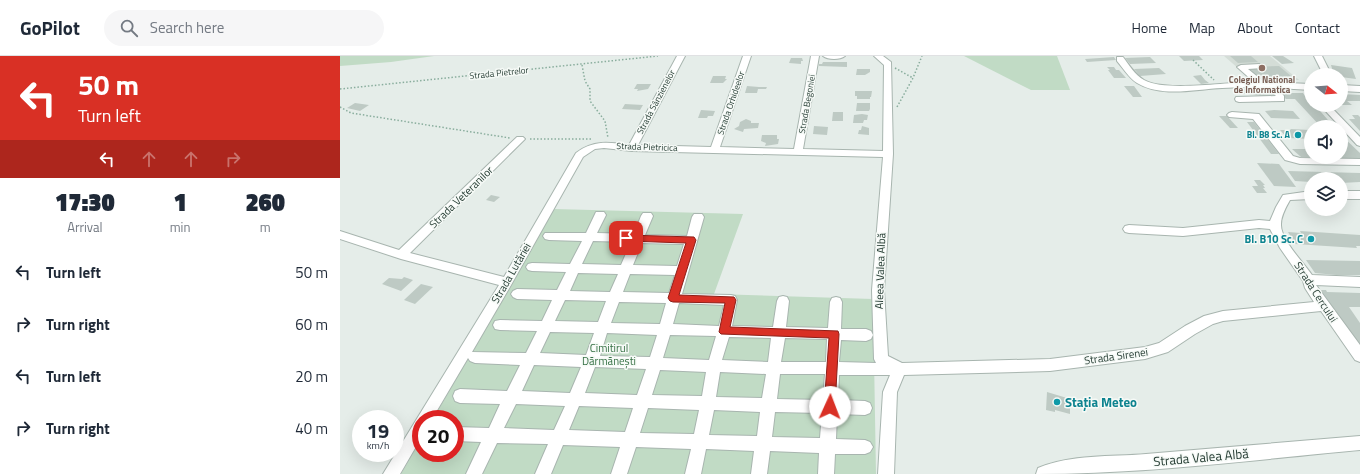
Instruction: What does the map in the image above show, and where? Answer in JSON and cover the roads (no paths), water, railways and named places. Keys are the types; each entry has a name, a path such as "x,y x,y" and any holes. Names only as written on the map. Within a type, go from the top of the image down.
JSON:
{"street":[{"name":"Strada Sânzienelor","path":"632,148 681,56"},
{"name":"Strada Orhideelor","path":"715,149 747,56"},
{"name":"Strada Begoniei","path":"798,151 816,56"},
{"path":"827,56 840,56"},
{"path":"1318,56 1324,68"},
{"name":"Aleea Valea Albă","path":"883,59 888,124 888,154 878,290 881,359 900,368"},
{"path":"1120,59 1136,78 1143,83 1154,86 1177,88 1220,85 1298,85 1304,86"},
{"path":"1239,99 1281,99 1280,96 1241,67 1260,66"},
{"path":"1348,88 1360,89"},
{"path":"1331,112 1360,143"},
{"path":"1232,114 1256,116 1289,158 1300,161 1360,162"},
{"name":"Strada Veteranilor","path":"402,255 520,139"},
{"name":"Strada Lutăriei","path":"429,410 507,282 579,155 595,145 609,145"},
{"name":"Strada Pietricica","path":"609,145 632,148 888,154"},
{"path":"1348,195 1360,195"},
{"path":"1129,229 1183,232 1259,224 1275,225 1282,204 1288,197 1304,196"},
{"path":"474,474 600,215"},
{"path":"543,474 591,361 602,328 647,216"},
{"path":"619,474 655,363 663,330 698,217"},
{"name":"Strada Cercului","path":"1275,225 1279,236 1309,280 1311,288 1360,356"},
{"path":"340,235 402,255 507,282"},
{"path":"549,236 691,240"},
{"path":"532,267 682,271"},
{"path":"1309,280 1360,282"},
{"path":"517,294 731,300 724,332 714,365 708,403 693,474"},
{"path":"759,474 783,301"},
{"path":"826,474 836,302"},
{"name":"Strada Sirenei","path":"475,357 773,368 900,368 1050,365 1145,353 1163,348 1190,330 1210,320 1223,316 1323,306"},
{"path":"500,325 866,335"},
{"path":"886,474 890,392 900,368"},
{"path":"460,396 865,408"},
{"path":"464,434 865,447"},
{"path":"391,474 412,439"},
{"name":"Strada Valea Albă","path":"1044,474 1133,463 1360,443"}],"place":[{"name":"Colegiul National de Informatica","path":"1262,68"},
{"name":"Bl. B8 Sc. A","path":"1298,135"},
{"name":"Bl. B10 Sc. C","path":"1311,239"},
{"name":"Stația Meteo","path":"1057,402"}],"park label":[{"name":"Cimitirul Dărmănești","path":"609,354"}]}
